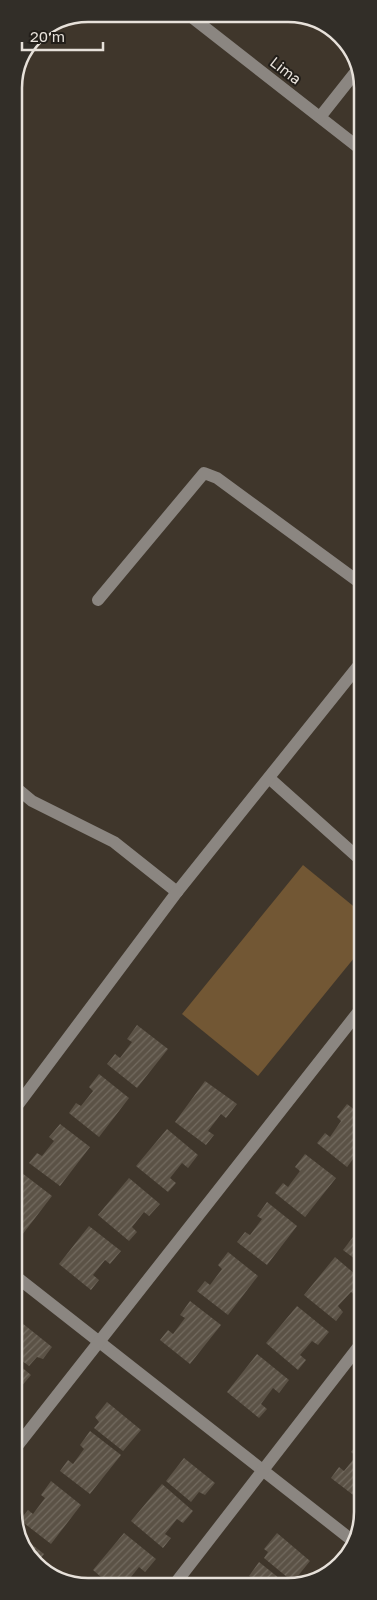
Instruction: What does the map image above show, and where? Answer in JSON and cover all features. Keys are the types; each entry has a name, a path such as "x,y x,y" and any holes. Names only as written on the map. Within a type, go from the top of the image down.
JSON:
{"street":[{"name":"Lima","path":"198,22 354,144"},
{"path":"320,117 353,75"},
{"path":"98,600 204,473 217,478 354,578"},
{"path":"22,1099 177,892 354,671"},
{"path":"269,778 354,854"},
{"path":"23,793 32,801 114,842 177,892"},
{"path":"22,1440 354,1017"},
{"path":"22,1281 348,1538"},
{"path":"179,1578 354,1352"}],"shaded area":[{"path":"303,865 354,907 354,958 258,1076 182,1014"}],"building":[{"path":"137,1025 168,1049 137,1088 107,1064 115,1054 120,1058 132,1042 127,1039"},
{"path":"99,1074 129,1098 99,1137 69,1113 76,1103 81,1106 93,1091 89,1087"},
{"path":"205,1081 237,1104 226,1118 221,1114 208,1131 214,1135 206,1145 175,1122"},
{"path":"347,1104 354,1109 354,1158 347,1167 317,1143 325,1133 330,1137 341,1121 337,1117"},
{"path":"60,1124 90,1147 60,1186 29,1163 37,1153 42,1156 54,1141 49,1137"},
{"path":"167,1129 198,1155 188,1168 182,1163 170,1178 176,1183 168,1192 136,1166"},
{"path":"305,1154 336,1178 305,1217 275,1193 283,1183 288,1187 300,1171 295,1167"},
{"path":"22,1173 52,1196 22,1235"},
{"path":"129,1178 160,1204 149,1216 144,1212 132,1227 137,1232 129,1241 98,1215"},
{"path":"267,1202 297,1226 267,1265 237,1242 245,1232 250,1235 262,1219 257,1216"},
{"path":"89,1226 121,1251 110,1264 105,1260 93,1275 99,1280 91,1290 59,1264"},
{"path":"354,1236 354,1258 343,1250"},
{"path":"228,1252 258,1276 228,1315 197,1291 205,1281 210,1285 222,1269 218,1265"},
{"path":"335,1257 354,1273 354,1294 351,1292 338,1306 343,1312 336,1321 304,1295"},
{"path":"190,1301 221,1325 190,1364 160,1340 168,1330 173,1334 185,1318 180,1315"},
{"path":"297,1306 329,1332 318,1345 312,1341 300,1355 306,1360 298,1370 266,1343"},
{"path":"22,1323 52,1347 43,1359 37,1357 29,1366 22,1361"},
{"path":"257,1354 289,1380 279,1393 273,1388 261,1404 267,1409 259,1418 227,1392"},
{"path":"22,1368 31,1375 22,1386"},
{"path":"107,1402 141,1430 123,1451 94,1428 99,1422 95,1417"},
{"path":"90,1431 121,1455 90,1494 60,1471 68,1460 73,1464 84,1449 80,1445"},
{"path":"184,1458 215,1483 205,1495 199,1492 191,1502 166,1481"},
{"path":"354,1458 354,1496 331,1478 339,1467 344,1471"},
{"path":"51,1481 81,1505 51,1544 24,1523 23,1520 23,1517 28,1510 33,1514 45,1498 41,1495"},
{"path":"162,1484 193,1511 183,1523 177,1519 165,1534 171,1538 163,1548 131,1521"},
{"path":"124,1533 156,1559 145,1572 139,1567 130,1578 102,1578 93,1570"},
{"path":"277,1533 310,1561 297,1577 288,1578 264,1558 268,1552 264,1549"},
{"path":"32,1545 44,1554 41,1557"},
{"path":"259,1562 279,1578 252,1578 249,1576"}]}
